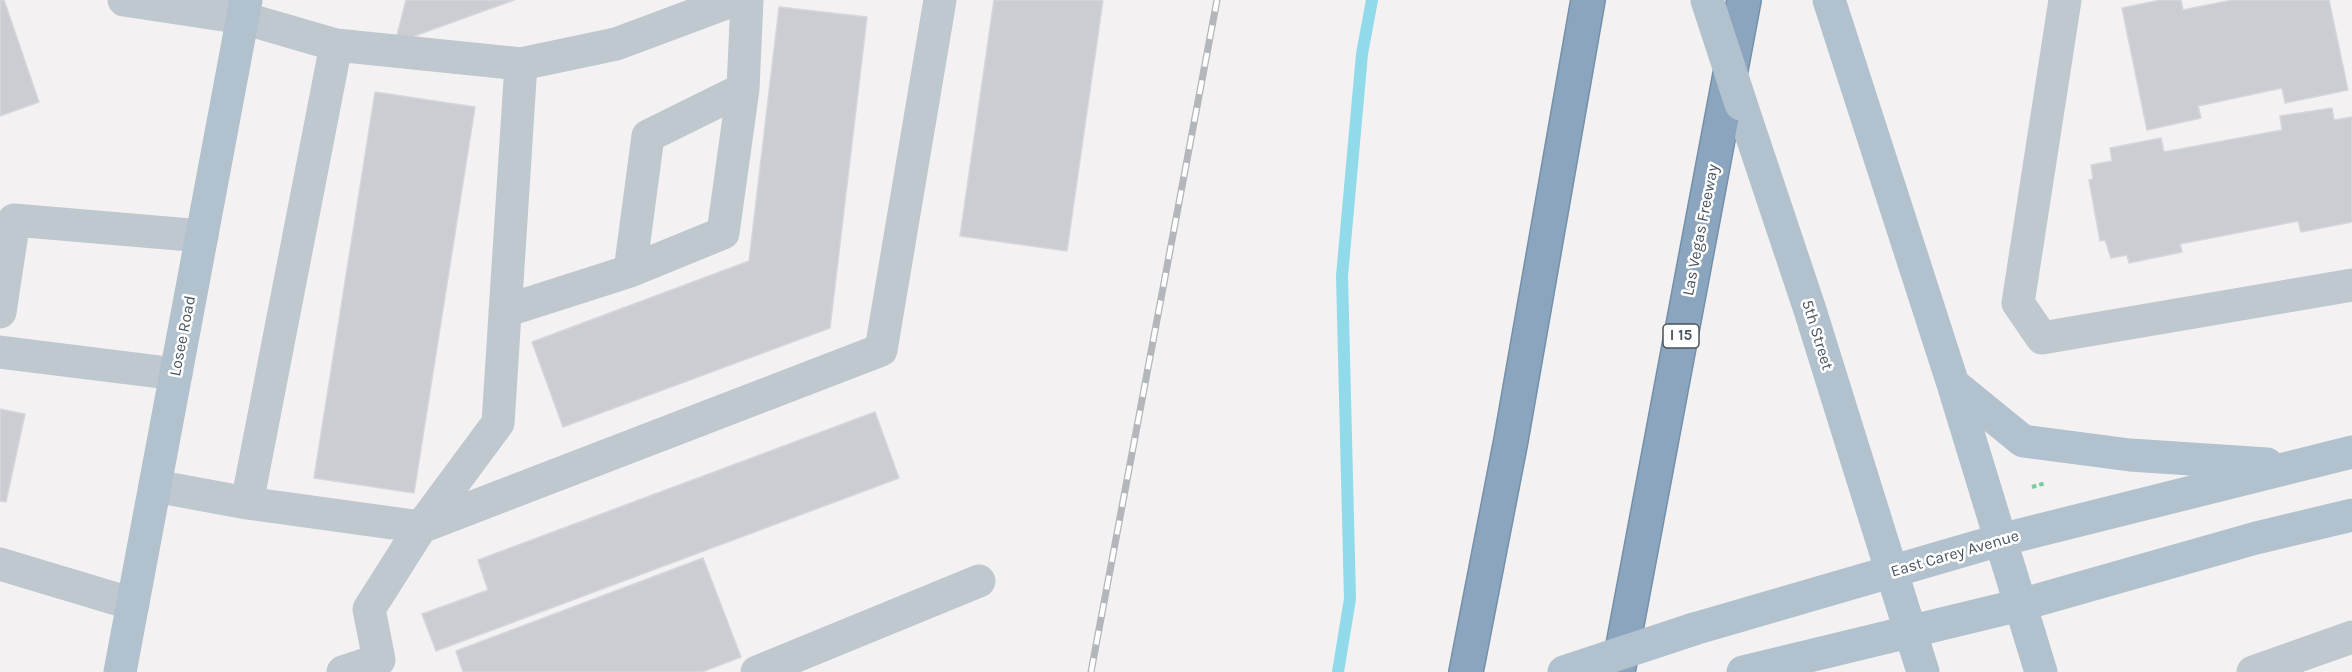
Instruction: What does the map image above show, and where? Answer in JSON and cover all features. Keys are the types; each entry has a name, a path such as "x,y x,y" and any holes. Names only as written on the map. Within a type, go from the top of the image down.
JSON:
{"highway":[{"path":"1466,672 1511,440 1588,0"},
{"name":"Las Vegas Freeway","path":"1618,672 1744,0"}],"main road":[{"name":"5th Street","path":"1707,0 1810,310 1923,672"},
{"path":"1829,0 1953,384 2041,672"},
{"name":"Losee Road","path":"120,672 244,9"},
{"path":"1953,384 2024,441 2130,454 2299,466"},
{"name":"East Carey Avenue","path":"1564,672 1694,629 2000,540 2352,453"},
{"path":"1743,672 2020,605 2256,538 2352,515"}],"street":[{"path":"124,0 244,9 336,45 521,64 616,44 734,0"},
{"path":"505,311 630,271 723,232 743,89 747,0"},
{"path":"155,486 247,503 422,527 881,350 940,0"},
{"path":"2064,0 2018,303 2042,338 2352,285"},
{"path":"247,503 336,45"},
{"path":"343,672 379,660 369,609 422,527 498,423 521,64"},
{"path":"630,271 648,136 743,89"},
{"path":"0,312 14,220 202,236"},
{"path":"0,352 176,375"},
{"path":"0,564 133,604"},
{"path":"757,672 979,582"},
{"path":"2253,672 2352,637"}],"building":[{"path":"0,0 4,0 39,102 0,116"},
{"path":"406,0 514,0 395,43"},
{"path":"994,0 1103,0 1067,251 960,236"},
{"path":"2161,0 2181,0 2183,10 2232,0 2329,0 2348,90 2285,103 2282,88 2198,106 2201,118 2147,130 2122,8"},
{"path":"779,7 867,17 830,328 563,427 532,342 749,261"},
{"path":"375,92 475,107 414,493 314,478"},
{"path":"2332,108 2334,120 2352,117 2352,222 2301,232 2298,221 2180,244 2182,252 2129,263 2127,255 2111,258 2105,240 2100,241 2089,180 2093,179 2091,165 2112,161 2110,148 2161,138 2164,152 2282,130 2280,116"},
{"path":"0,409 25,414 6,502 0,501"},
{"path":"875,412 899,478 436,651 422,614 488,590 478,560"},
{"path":"703,558 741,657 702,672 463,672 456,651"}],"waterway":[{"path":"1338,672 1350,599 1342,276 1362,54 1372,0"}],"railway":[{"path":"1091,672 1217,0"}]}
